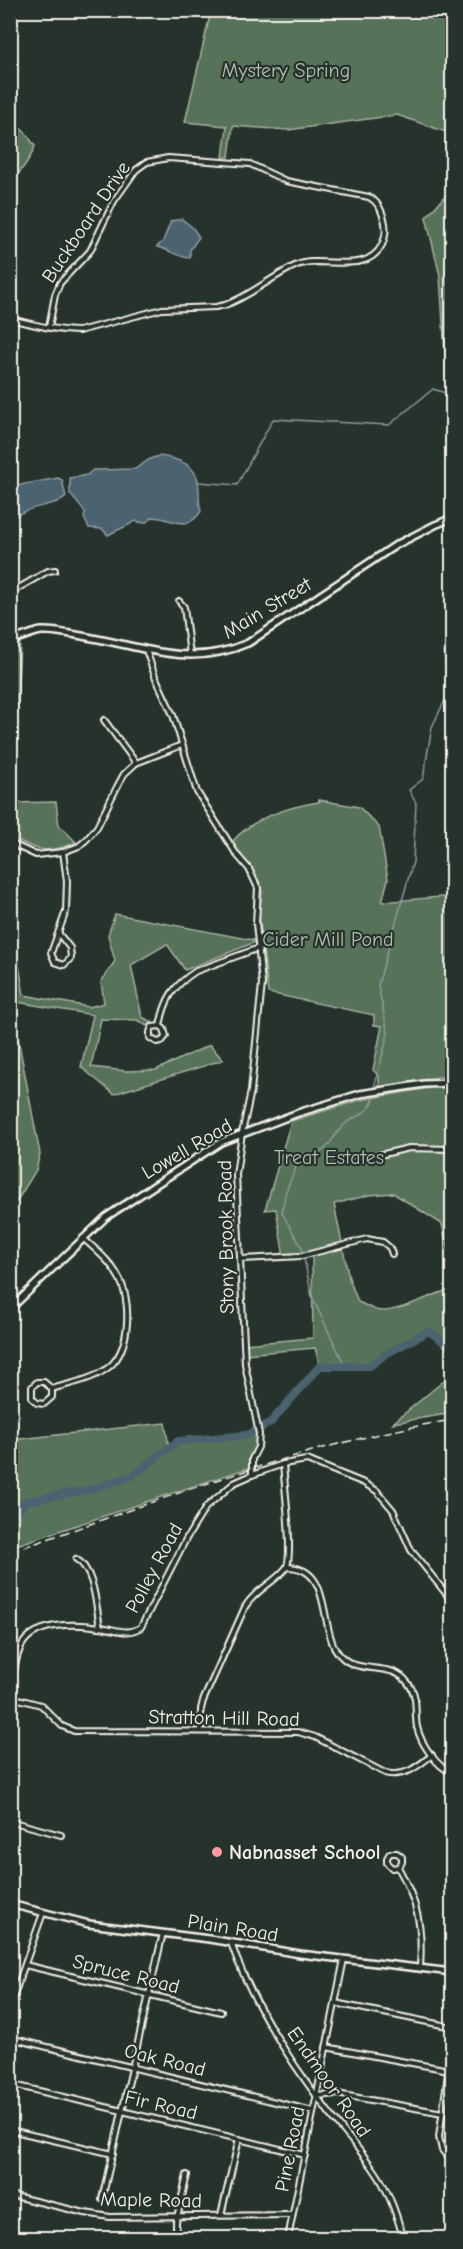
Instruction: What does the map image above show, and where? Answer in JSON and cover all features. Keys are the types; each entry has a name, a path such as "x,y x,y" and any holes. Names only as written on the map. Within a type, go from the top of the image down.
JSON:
{"main road":[{"name":"Main Street","path":"10,642 34,633 49,631 190,656 213,655 248,643 396,545 453,518"},
{"name":"Lowell Road","path":"10,1309 111,1213 208,1149 242,1133 298,1113 360,1095 424,1084 453,1083"},
{"name":"Plain Road","path":"10,1904 89,1924 453,1972"}],"street":[{"name":"Buckboard Drive","path":"10,319 49,327 79,331 162,309 216,307 232,302 300,264 366,261 379,251 384,241 387,232 384,217 379,205 369,197 286,182 250,164 168,158 152,160 141,165 129,178 109,209 90,251 60,283 55,295 49,327"},
{"path":"10,592 48,571 55,570"},
{"path":"179,601 184,607 190,656"},
{"name":"Stony Brook Road","path":"146,649 155,676 173,715 197,792 256,882 259,896 256,923 262,984 260,1014 255,1037 251,1091 236,1175 245,1365 260,1434 258,1447 252,1459 252,1475"},
{"path":"104,720 136,763"},
{"path":"10,843 36,855 63,852 79,846 97,826 124,774 136,763 182,745"},
{"path":"59,934 72,951 71,958 64,964 58,964 51,957 67,905 63,852"},
{"path":"160,1026 170,993 187,977 196,971 259,948"},
{"path":"160,1026 166,1031 166,1036 162,1041 154,1041 150,1038 150,1032 152,1027 160,1026"},
{"path":"354,1161 410,1148 453,1149"},
{"path":"52,1389 101,1372 118,1357 124,1344 126,1303 121,1281 108,1262 83,1238"},
{"path":"240,1259 302,1256 360,1240 373,1239 386,1244 392,1254"},
{"path":"37,1382 48,1383 52,1389 52,1397 44,1404 37,1403 32,1398 32,1388 37,1382"},
{"path":"252,1475 283,1464 307,1460 355,1478 377,1491 393,1510 411,1550 453,1601"},
{"path":"283,1464 289,1538 287,1567"},
{"name":"Polley Road","path":"11,1699 19,1650 31,1635 48,1628 66,1625 100,1626 128,1633 141,1627 186,1539 206,1507 234,1483 252,1475"},
{"path":"76,1559 80,1561 88,1576 100,1626"},
{"path":"201,1731 203,1701 245,1607 256,1593 287,1567 293,1567 310,1575 319,1586 332,1642 345,1660 360,1667 394,1672 409,1684 416,1697 418,1728 432,1755 453,1773"},
{"name":"Stratton Hill Road","path":"11,1699 41,1705 62,1726 70,1730 302,1732 381,1771 394,1775 412,1770 432,1755"},
{"path":"10,1821 61,1835"},
{"path":"397,1852 401,1855 402,1862 398,1867 392,1868 387,1863 390,1853 397,1852"},
{"path":"398,1867 412,1893 420,1917 420,1969"},
{"path":"10,2009 43,1913"},
{"path":"102,2199 163,1933"},
{"name":"Endmoor Road","path":"231,1942 246,1978 276,2035 316,2096 379,2177 389,2196 403,2238"},
{"name":"Pine Road","path":"288,2238 344,1959"},
{"name":"Spruce Road","path":"25,1965 221,2012"},
{"path":"335,2003 453,2027"},
{"name":"Oak Road","path":"10,2038 313,2111"},
{"path":"453,2046 439,2137 445,2154 453,2162"},
{"path":"326,2048 449,2070"},
{"name":"Fir Road","path":"10,2084 305,2155"},
{"path":"316,2096 337,2094 443,2113"},
{"path":"10,2130 113,2154"},
{"path":"221,2215 239,2139"},
{"path":"176,2238 177,2215 187,2175"},
{"name":"Maple Road","path":"10,2195 100,2216 292,2215"}],"green space":[{"name":"Mystery Spring","path":"211,11 452,11 452,155 446,132 397,115 288,130 233,126 229,157 223,157 227,126 185,122"},
{"path":"11,121 25,132 35,146 31,157 11,185"},
{"path":"452,184 452,403 448,401 440,276 426,217 449,192"},
{"path":"20,643 12,803 56,802 59,825 76,842 58,849 43,850 28,846 11,837 10,646"},
{"name":"Cider Mill Pond","path":"319,800 359,807 379,827 388,879 382,902 452,896 452,1077 438,1077 379,1089 379,1076 373,1070 382,1026 374,1025 374,1015 268,993 259,913 262,892 259,881 232,842 250,826 272,814 319,802"},
{"path":"115,914 253,940 253,943 185,970 167,944 131,965 142,1017 152,1022 147,1026 137,1020 101,1019 91,1067 126,1071 156,1070 210,1045 223,1060 114,1094 81,1067 93,1015 11,1001 40,1154 36,1170 12,1209 10,1208 11,917 24,995 89,1007 104,1003 101,982 115,961 108,935"},
{"name":"Treat Estates","path":"441,1086 452,1088 452,1267 442,1224 393,1193 369,1195 334,1204 349,1278 358,1302 380,1311 388,1311 452,1289 452,1348 429,1331 384,1355 370,1366 320,1366 315,1348 245,1354 244,1344 313,1338 312,1254 284,1257 276,1209 265,1210 291,1121 360,1100"},
{"path":"452,1374 452,1413 393,1423"},
{"path":"165,1423 169,1447 178,1441 259,1434 251,1467 11,1547 11,1440"}],"water":[{"path":"182,219 193,228 199,237 190,250 190,258 157,247 163,241 171,221"},
{"path":"159,456 171,458 189,466 196,475 201,511 196,518 190,522 178,523 152,517 143,523 136,521 108,535 102,529 89,528 84,518 85,512 70,494 70,478 87,475 93,470 135,469"},
{"path":"58,478 62,480 66,497 11,516 11,484 20,485"}],"waterway":[{"path":"198,482 237,485 273,419 389,425 433,389 452,395"},
{"path":"374,1088 388,1034 378,985 413,862 416,803 409,790 423,779 432,727 447,696 444,649 452,620"},
{"path":"345,1366 312,1297 302,1248 282,1213 285,1194 301,1154 317,1153 326,1148 342,1127 368,1109 374,1099"},
{"path":"10,1519 26,1501 88,1490 132,1476 178,1441 248,1435 271,1422 320,1366 370,1366 384,1355 429,1331 452,1348"}],"railway":[{"path":"10,1552 284,1459 339,1444 452,1420"}],"place":[{"name":"Nabnasset School","path":"217,1852"}]}
